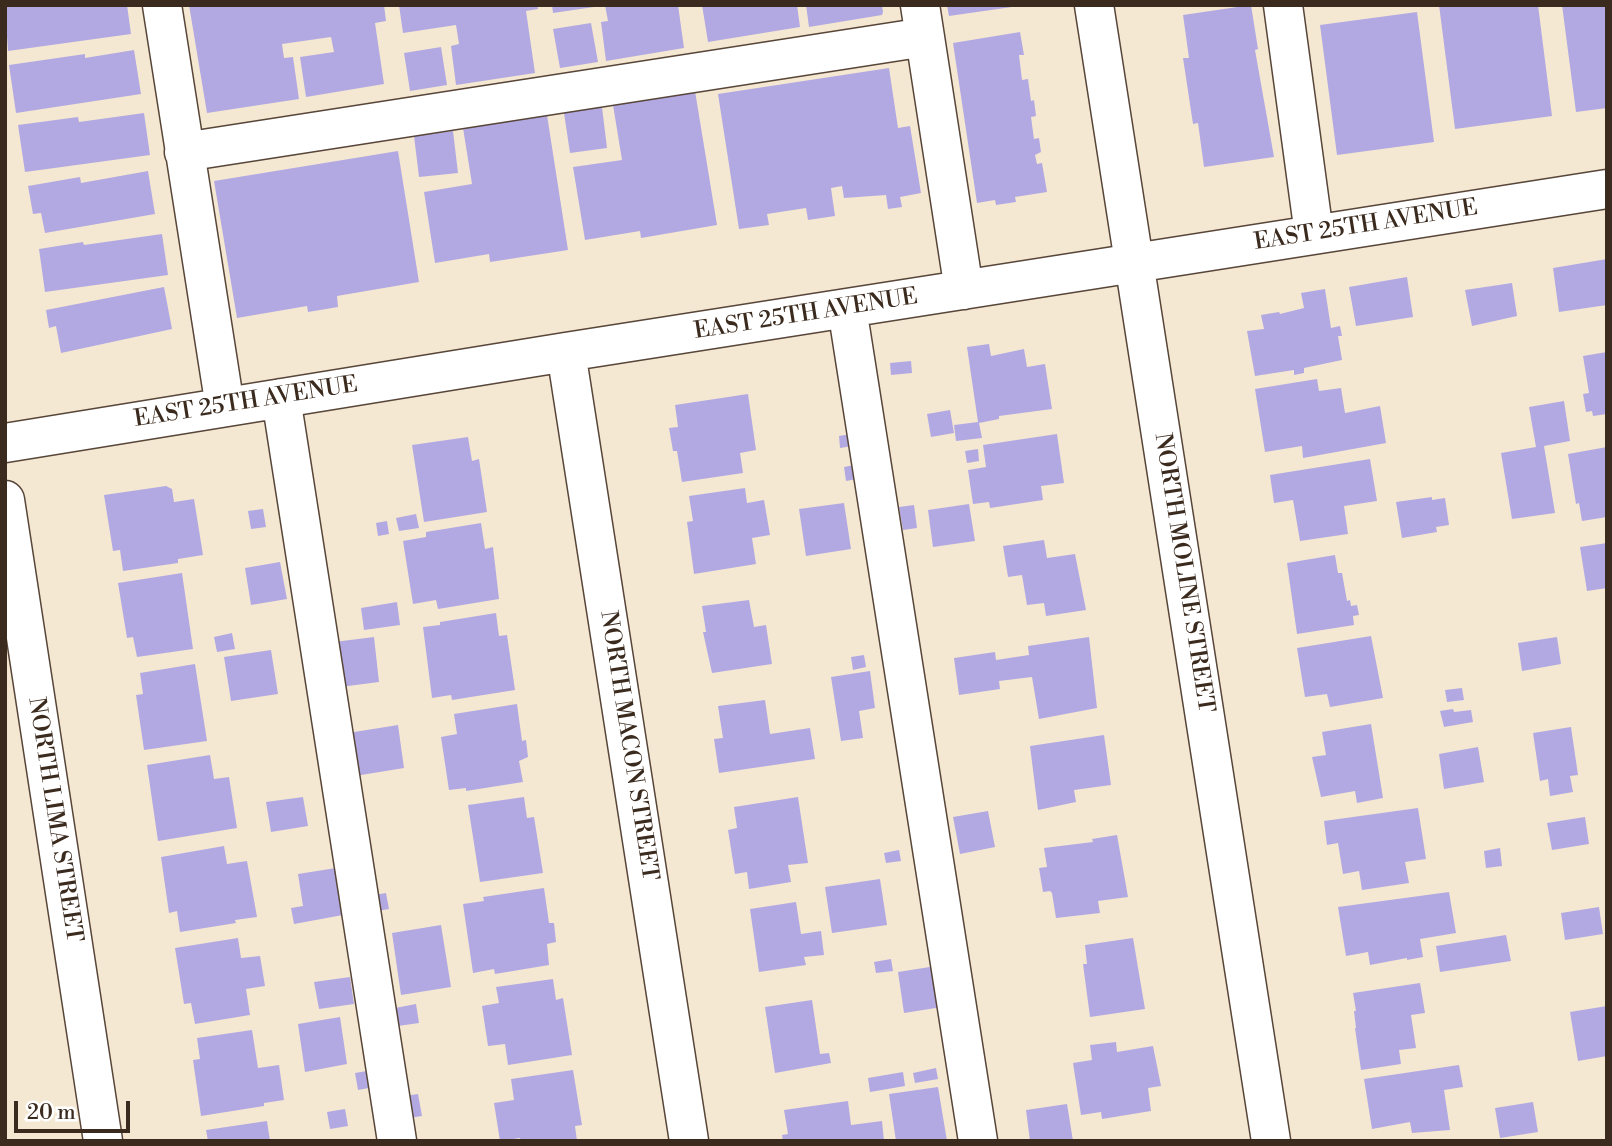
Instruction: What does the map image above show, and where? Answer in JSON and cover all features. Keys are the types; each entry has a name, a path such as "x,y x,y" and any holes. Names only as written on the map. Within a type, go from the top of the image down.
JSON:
{"street":[{"path":"162,5 225,407"},
{"name":"NORTH MOLINE STREET","path":"1094,5 1271,1141"},
{"path":"1283,5 1314,234"},
{"path":"184,152 922,21 964,290"},
{"name":"EAST 25TH AVENUE","path":"5,443 1607,189"},
{"path":"847,308 978,1141"},
{"name":"NORTH MACON STREET","path":"566,352 689,1141"},
{"path":"281,398 397,1141"},
{"name":"NORTH LIMA STREET","path":"5,499 103,1141"}],"building":[{"path":"127,5 131,34 8,51 5,6"},
{"path":"189,5 384,5 386,21 375,23 384,84 306,97 300,57 334,52 331,37 282,44 284,58 293,57 299,99 207,113"},
{"path":"399,5 537,5 538,9 526,11 535,73 456,85 451,46 459,44 456,25 403,33"},
{"path":"552,5 594,5 594,7 553,13"},
{"path":"605,5 678,5 684,48 606,61 601,22 608,21"},
{"path":"702,5 797,5 800,27 708,42"},
{"path":"806,5 882,5 883,12 882,15 809,27"},
{"path":"947,5 1012,5 1012,7 949,16"},
{"path":"1251,5 1258,49 1255,50 1274,157 1204,167 1198,123 1193,124 1183,58 1189,58 1183,15"},
{"path":"1439,5 1538,5 1552,116 1455,129"},
{"path":"1562,5 1607,5 1607,108 1576,112"},
{"path":"1417,12 1434,142 1337,155 1320,25"},
{"path":"591,23 598,62 560,68 553,29"},
{"path":"1020,32 1024,55 1019,55 1022,80 1028,79 1031,101 1034,100 1036,116 1031,117 1034,139 1039,138 1041,152 1035,155 1037,164 1042,163 1047,192 1015,197 1016,202 996,205 995,200 977,203 953,43"},
{"path":"441,47 447,85 410,91 404,53"},
{"path":"134,50 141,94 16,113 9,65 85,54 85,58"},
{"path":"889,68 898,128 910,126 921,193 900,197 902,207 888,209 886,195 844,198 842,186 831,188 835,216 808,220 806,208 767,214 769,225 739,229 718,94"},
{"path":"695,91 717,225 641,238 640,231 585,240 573,167 622,160 613,105"},
{"path":"602,107 607,148 570,153 564,113"},
{"path":"144,113 150,155 25,172 18,125 78,117 79,122"},
{"path":"547,115 568,250 490,262 489,254 435,263 424,192 472,184 463,128"},
{"path":"453,131 458,173 419,177 414,136"},
{"path":"398,151 419,282 337,296 338,307 308,312 307,306 237,318 214,181"},
{"path":"148,171 155,214 45,233 41,213 33,214 28,186 80,177 81,183"},
{"path":"162,234 168,275 45,292 39,249"},
{"path":"1607,259 1607,305 1559,312 1553,268"},
{"path":"1407,277 1413,317 1356,326 1349,287"},
{"path":"1512,283 1517,316 1472,326 1465,290"},
{"path":"164,287 172,329 61,353 56,326 49,328 46,310"},
{"path":"1325,289 1331,328 1340,326 1342,336 1338,336 1342,360 1304,368 1304,373 1294,375 1294,370 1255,376 1247,331 1264,329 1261,315 1304,308 1301,293"},
{"path":"989,344 991,356 1024,349 1027,367 1045,364 1052,409 999,416 999,419 979,423 982,438 956,441 954,425 978,422 967,347"},
{"path":"1607,352 1607,414 1593,416 1592,411 1586,412 1583,394 1589,393 1583,356"},
{"path":"911,361 912,373 891,375 890,363"},
{"path":"1317,379 1319,391 1341,388 1345,413 1380,406 1386,443 1303,458 1302,446 1265,452 1255,389"},
{"path":"748,394 756,450 740,453 743,473 682,482 677,451 673,451 669,428 678,427 675,405"},
{"path":"1564,401 1570,441 1544,446 1555,513 1512,519 1501,453 1536,447 1529,407"},
{"path":"950,410 954,433 931,437 927,414"},
{"path":"851,434 853,446 840,448 839,436"},
{"path":"1057,434 1064,483 1041,486 1043,500 990,508 989,502 973,504 968,470 986,467 983,445"},
{"path":"468,437 472,461 479,459 487,512 424,522 412,445"},
{"path":"1607,447 1607,517 1582,521 1579,503 1576,504 1568,454"},
{"path":"978,449 979,461 967,463 965,451"},
{"path":"1370,459 1377,501 1344,506 1348,534 1300,541 1293,500 1274,503 1270,475"},
{"path":"854,465 857,479 846,481 844,467"},
{"path":"166,486 172,489 174,502 194,499 203,555 178,559 178,563 123,571 120,550 113,551 104,495"},
{"path":"745,488 747,503 764,500 770,535 752,538 756,564 694,574 687,522 693,521 689,496"},
{"path":"1432,497 1432,500 1445,498 1449,525 1436,527 1437,532 1402,538 1396,502"},
{"path":"844,503 851,549 806,556 799,509"},
{"path":"969,504 975,541 933,547 928,510"},
{"path":"914,505 917,528 903,530 899,507"},
{"path":"263,509 266,527 251,529 248,511"},
{"path":"416,514 419,528 399,531 396,518"},
{"path":"387,521 389,534 378,536 376,523"},
{"path":"481,523 485,549 493,547 499,599 438,609 436,600 413,604 403,541 426,537 426,532"},
{"path":"1044,540 1047,558 1075,554 1086,610 1046,616 1044,603 1027,605 1022,575 1008,577 1003,546"},
{"path":"1607,543 1607,588 1587,591 1580,547"},
{"path":"1335,555 1338,573 1342,573 1347,601 1350,600 1351,606 1357,605 1359,615 1353,616 1354,625 1297,634 1287,563"},
{"path":"280,562 287,599 251,605 245,568"},
{"path":"182,573 193,649 137,657 133,637 127,638 118,583"},
{"path":"749,600 754,627 766,625 772,664 712,673 703,632 706,632 702,606"},
{"path":"397,602 400,625 364,630 361,608"},
{"path":"496,613 499,636 507,635 515,690 452,700 451,695 432,698 423,627"},
{"path":"232,633 235,649 217,652 214,637"},
{"path":"1371,636 1383,698 1330,707 1327,694 1305,697 1297,648"},
{"path":"374,637 379,682 340,687 334,642"},
{"path":"1089,637 1097,708 1039,719 1032,677 999,681 1000,689 959,695 954,658 995,652 996,660 1029,655 1028,646"},
{"path":"1557,637 1561,664 1522,671 1518,643"},
{"path":"271,650 278,694 231,701 224,657"},
{"path":"864,655 866,667 853,670 851,657"},
{"path":"195,664 207,741 144,750 136,695 143,694 140,673"},
{"path":"870,671 875,708 859,711 863,738 841,741 831,677"},
{"path":"1462,688 1464,700 1447,702 1445,690"},
{"path":"765,700 770,734 810,728 815,759 719,773 714,739 723,738 718,706"},
{"path":"517,704 522,741 526,740 528,757 519,761 523,782 466,791 466,788 449,790 441,737 457,734 454,714"},
{"path":"1453,709 1454,712 1471,710 1473,722 1444,727 1440,711"},
{"path":"1371,724 1383,798 1357,803 1355,791 1321,797 1312,757 1326,755 1322,732"},
{"path":"398,725 404,768 355,776 348,733"},
{"path":"1571,727 1578,775 1570,776 1573,792 1550,796 1548,779 1540,781 1533,733"},
{"path":"1104,735 1111,785 1074,790 1076,802 1038,810 1030,746"},
{"path":"1478,747 1484,782 1444,789 1439,754"},
{"path":"210,755 214,779 229,777 237,828 158,841 147,765"},
{"path":"303,797 308,826 271,832 266,802"},
{"path":"524,797 527,818 534,817 543,873 480,882 468,805"},
{"path":"798,797 808,863 788,865 791,882 749,889 747,872 735,874 728,830 737,828 734,807"},
{"path":"1418,808 1426,859 1405,862 1409,883 1362,890 1359,871 1343,874 1338,843 1327,845 1324,821"},
{"path":"988,811 995,847 960,854 953,817"},
{"path":"1585,817 1589,844 1552,850 1547,823"},
{"path":"1117,835 1128,897 1098,901 1100,913 1056,918 1052,893 1043,892 1039,868 1047,867 1044,848 1093,842 1092,839"},
{"path":"224,846 227,864 247,861 257,917 180,932 177,911 169,913 161,857"},
{"path":"1500,848 1502,866 1486,868 1484,851"},
{"path":"899,850 901,861 886,863 884,853"},
{"path":"336,868 343,915 294,924 291,908 303,906 298,874"},
{"path":"880,879 887,925 832,933 825,887"},
{"path":"544,888 549,923 554,923 556,942 547,944 549,965 495,974 494,969 473,973 463,904 484,901 483,897"},
{"path":"1449,892 1456,933 1420,939 1423,957 1370,965 1368,952 1346,956 1338,907"},
{"path":"386,893 389,909 377,911 374,895"},
{"path":"796,902 801,934 821,931 824,955 804,957 806,965 759,972 750,909"},
{"path":"1599,907 1603,934 1565,940 1561,913"},
{"path":"441,925 451,987 401,995 392,933"},
{"path":"1506,935 1511,961 1440,972 1436,946"},
{"path":"238,938 241,958 260,956 265,986 246,989 250,1015 195,1024 191,1003 184,1004 175,948"},
{"path":"1133,938 1145,1009 1090,1017 1083,964 1087,964 1085,945"},
{"path":"891,959 893,971 876,973 874,962"},
{"path":"936,966 942,1007 904,1013 898,972"},
{"path":"350,977 354,1004 319,1009 314,982"},
{"path":"553,979 556,1000 563,998 572,1055 508,1065 505,1044 488,1046 482,1006 499,1003 496,987"},
{"path":"1420,983 1425,1013 1411,1015 1416,1048 1399,1050 1401,1064 1361,1070 1353,993"},
{"path":"812,1000 820,1054 829,1053 831,1063 775,1073 765,1007"},
{"path":"416,1004 419,1023 398,1026 395,1008"},
{"path":"1607,1006 1607,1056 1578,1061 1570,1012"},
{"path":"340,1017 347,1064 305,1072 298,1024"},
{"path":"252,1030 258,1068 279,1065 284,1100 264,1103 264,1106 201,1116 193,1060 200,1059 197,1038"},
{"path":"1116,1042 1117,1052 1153,1046 1161,1086 1148,1088 1151,1111 1102,1119 1101,1112 1081,1115 1073,1063 1092,1060 1090,1045"},
{"path":"1459,1065 1463,1087 1444,1090 1450,1130 1412,1133 1410,1122 1372,1129 1364,1079"},
{"path":"936,1068 938,1079 915,1083 913,1073"},
{"path":"573,1070 582,1125 575,1126 577,1141 521,1141 520,1138 500,1141 494,1103 514,1100 511,1079"},
{"path":"367,1071 369,1088 358,1090 355,1073"},
{"path":"903,1072 905,1086 870,1092 868,1078"},
{"path":"938,1087 947,1141 896,1141 889,1094"},
{"path":"418,1094 422,1116 409,1118 405,1096"},
{"path":"848,1101 851,1125 882,1121 884,1141 783,1141 782,1135 788,1134 784,1110"},
{"path":"1533,1102 1538,1132 1500,1138 1495,1108"},
{"path":"1067,1104 1073,1141 1030,1141 1026,1110"},
{"path":"345,1109 348,1126 330,1129 327,1112"},
{"path":"267,1121 270,1141 208,1141 206,1130"}]}
